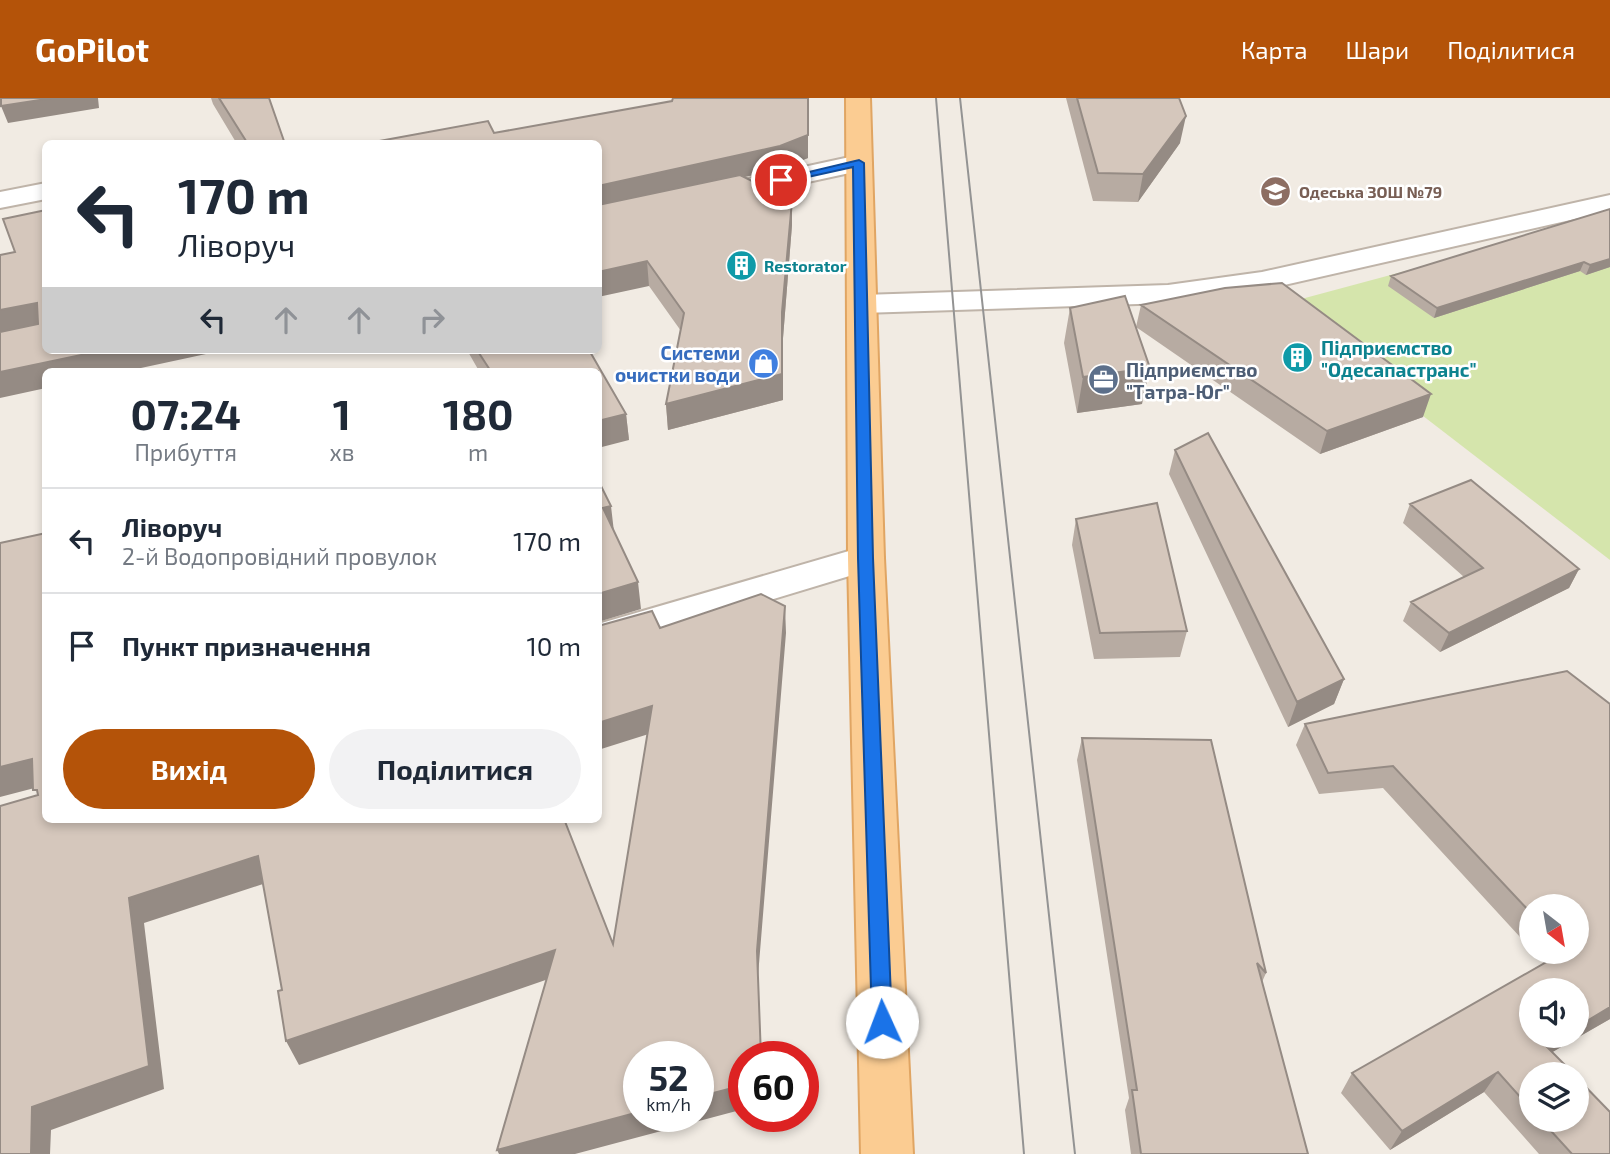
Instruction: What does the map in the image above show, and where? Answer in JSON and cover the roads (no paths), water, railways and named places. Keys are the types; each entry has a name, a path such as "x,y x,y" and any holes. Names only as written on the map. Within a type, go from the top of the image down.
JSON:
{"main road":[{"path":"858,98 866,558 887,1154"}],"street":[{"path":"677,202 859,163"},
{"path":"0,200 42,192"},
{"path":"862,304 1168,294 1262,281 1610,202"},
{"path":"602,637 866,558"}],"tram line":[{"path":"936,98 1024,1154"},
{"path":"960,98 1075,1154"}],"place":[{"name":"Одеська ЗОШ №79","path":"1276,191"},
{"name":"Restorator","path":"741,265"},
{"name":"Підприємство \"Одесапастранс\"","path":"1298,358"},
{"name":"Системи очистки води","path":"763,363"},
{"name":"Підприємство \"Татра-Юг\"","path":"1103,380"}]}
